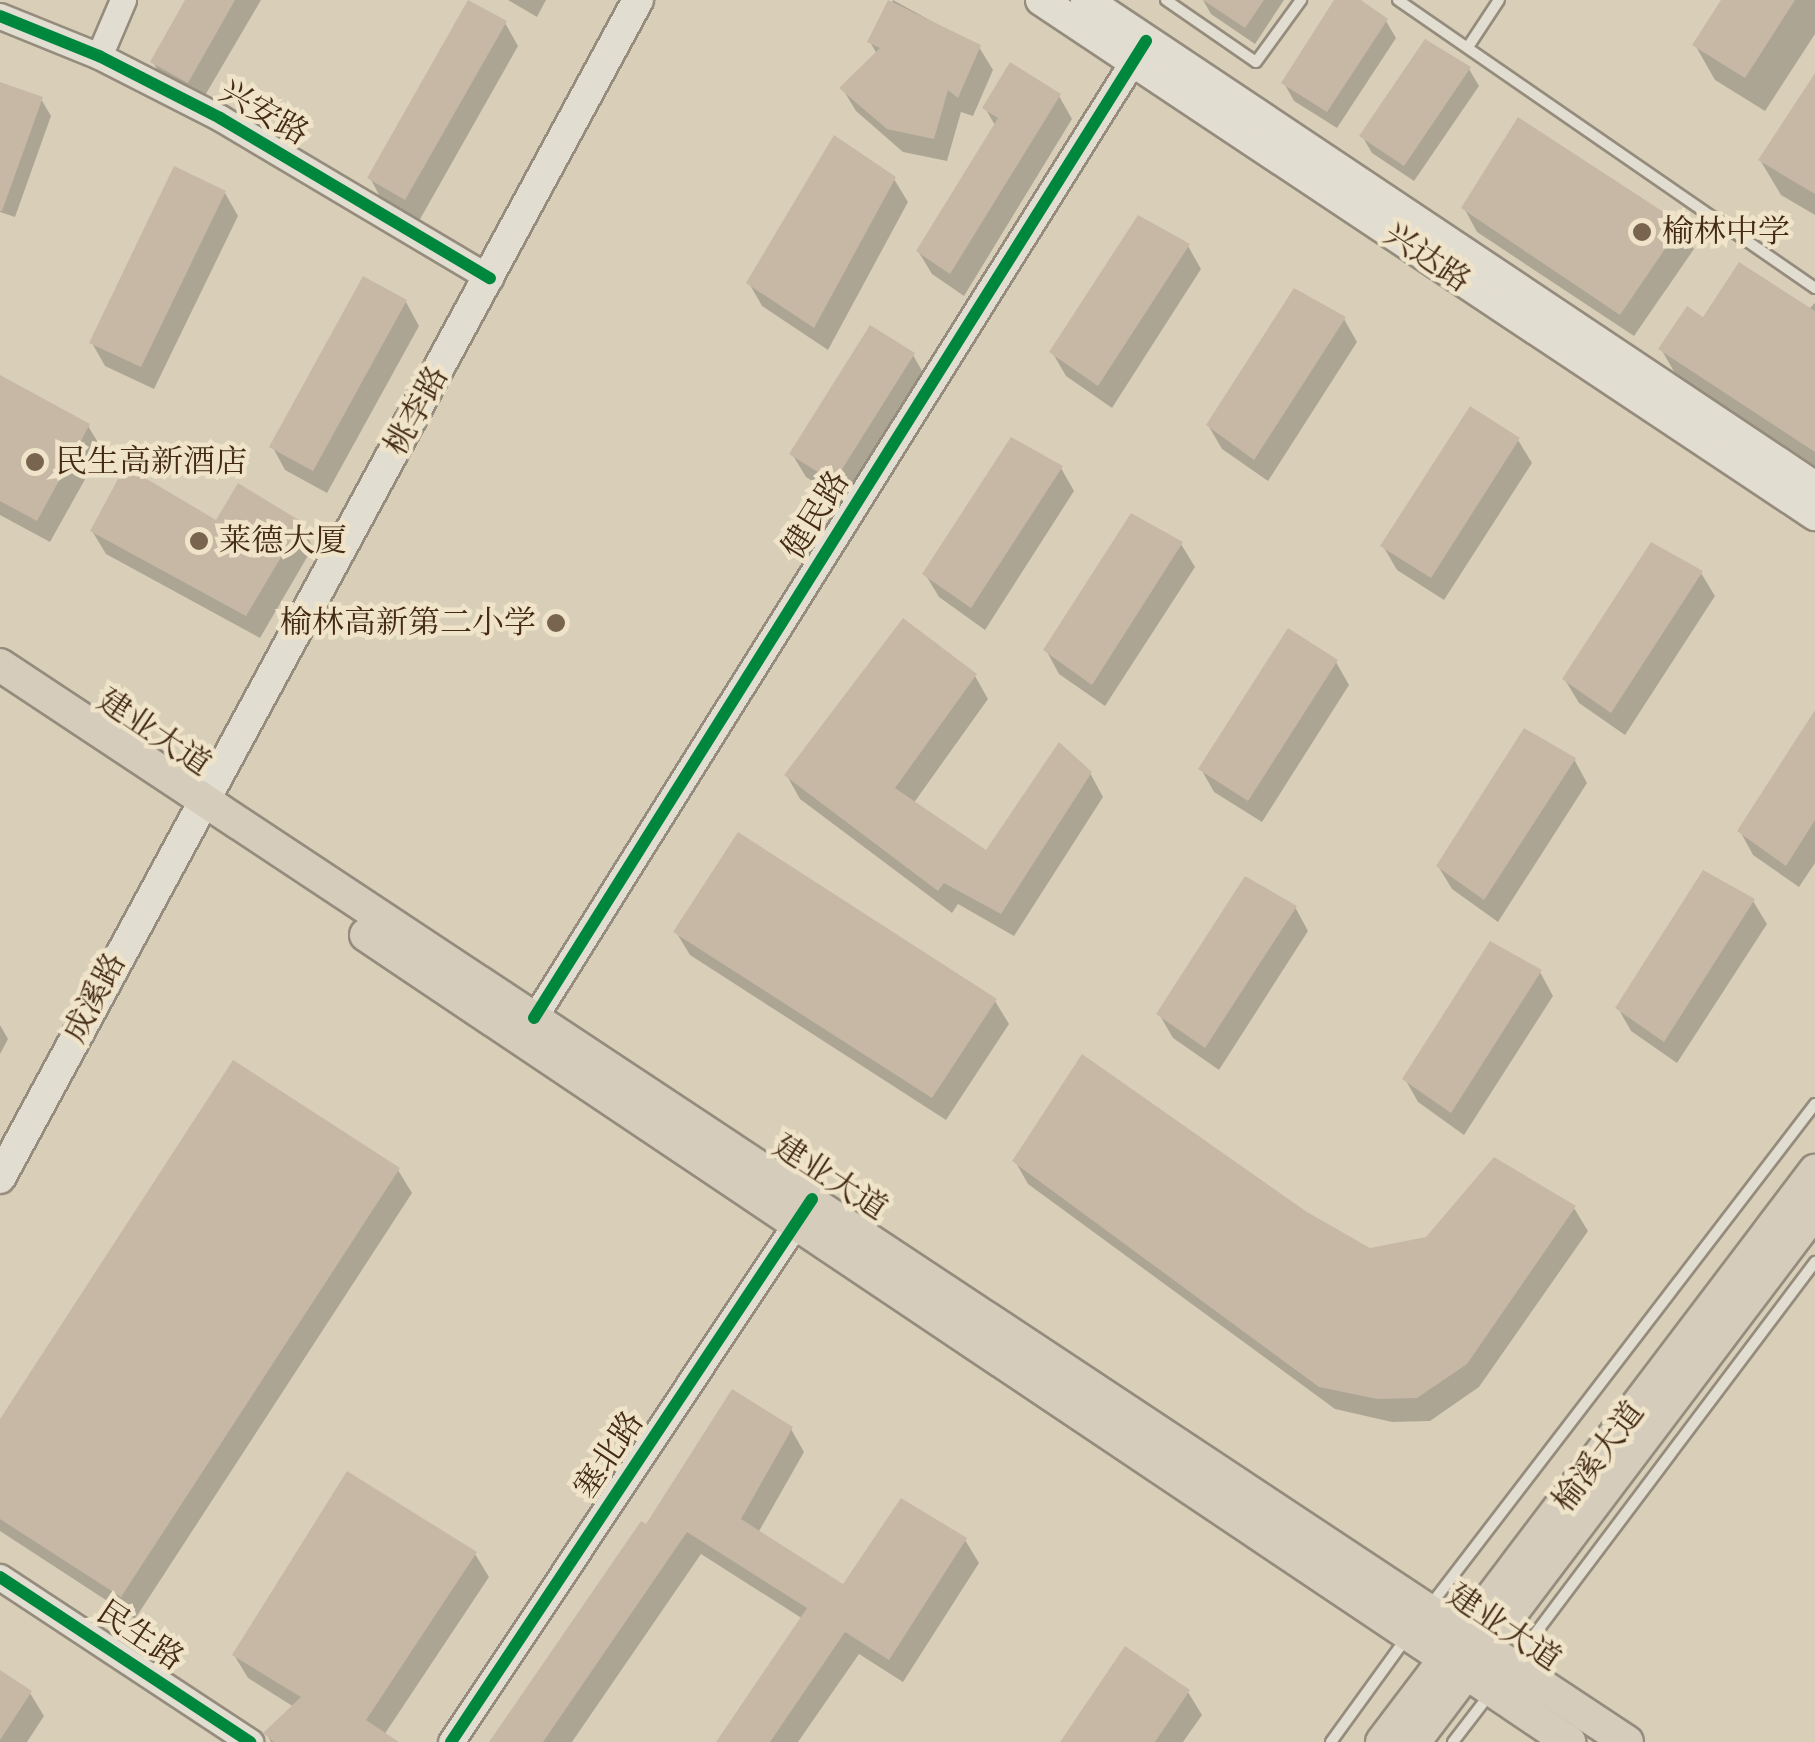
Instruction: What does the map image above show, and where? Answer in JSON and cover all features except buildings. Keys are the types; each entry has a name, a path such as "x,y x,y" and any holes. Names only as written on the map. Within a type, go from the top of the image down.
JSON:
{"main road":[{"name":"桃李路","path":"196,809 490,278 638,0"},
{"name":"兴达路","path":"1041,0 1140,51 1815,487"},
{"name":"兴达路","path":"1086,0 1140,51 1815,515"},
{"name":"建业大道","path":"0,665 196,809 805,1210 1478,1661 1627,1742"},
{"name":"建业大道","path":"0,692 534,1018 805,1210"},
{"name":"成溪路","path":"0,1178 196,809"},
{"name":"榆溪大道","path":"1382,1742 1478,1661 1815,1171"},
{"name":"榆溪大道","path":"1414,1742 1815,1211"},
{"name":"建业大道","path":"1478,1661 1568,1742"}],"street":[{"path":"99,56 123,0"},
{"name":"兴安路","path":"0,16 99,56 220,118 490,278"},
{"name":"健民路","path":"534,1018 1140,51"},
{"name":"塞北路","path":"451,1742 805,1210"},
{"name":"民生路","path":"0,1577 250,1742"}],"lane":[{"path":"1166,0 1256,62 1301,0"},
{"path":"1398,0 1815,288"},
{"path":"1468,47 1499,0"},
{"path":"1331,1742 1419,1621 1815,1104"},
{"path":"1453,1742 1478,1661 1815,1262"}],"cycle path":[{"path":"0,16 99,56 220,118 490,278"},
{"path":"534,1018 1146,41"},
{"path":"451,1742 812,1199"},
{"path":"0,1577 250,1742"}],"place":[{"name":"榆林中学","path":"1642,232"},
{"name":"民生高新酒店","path":"35,462"},
{"name":"莱德大厦","path":"199,541"},
{"name":"榆林高新第二小学","path":"556,623"}]}
